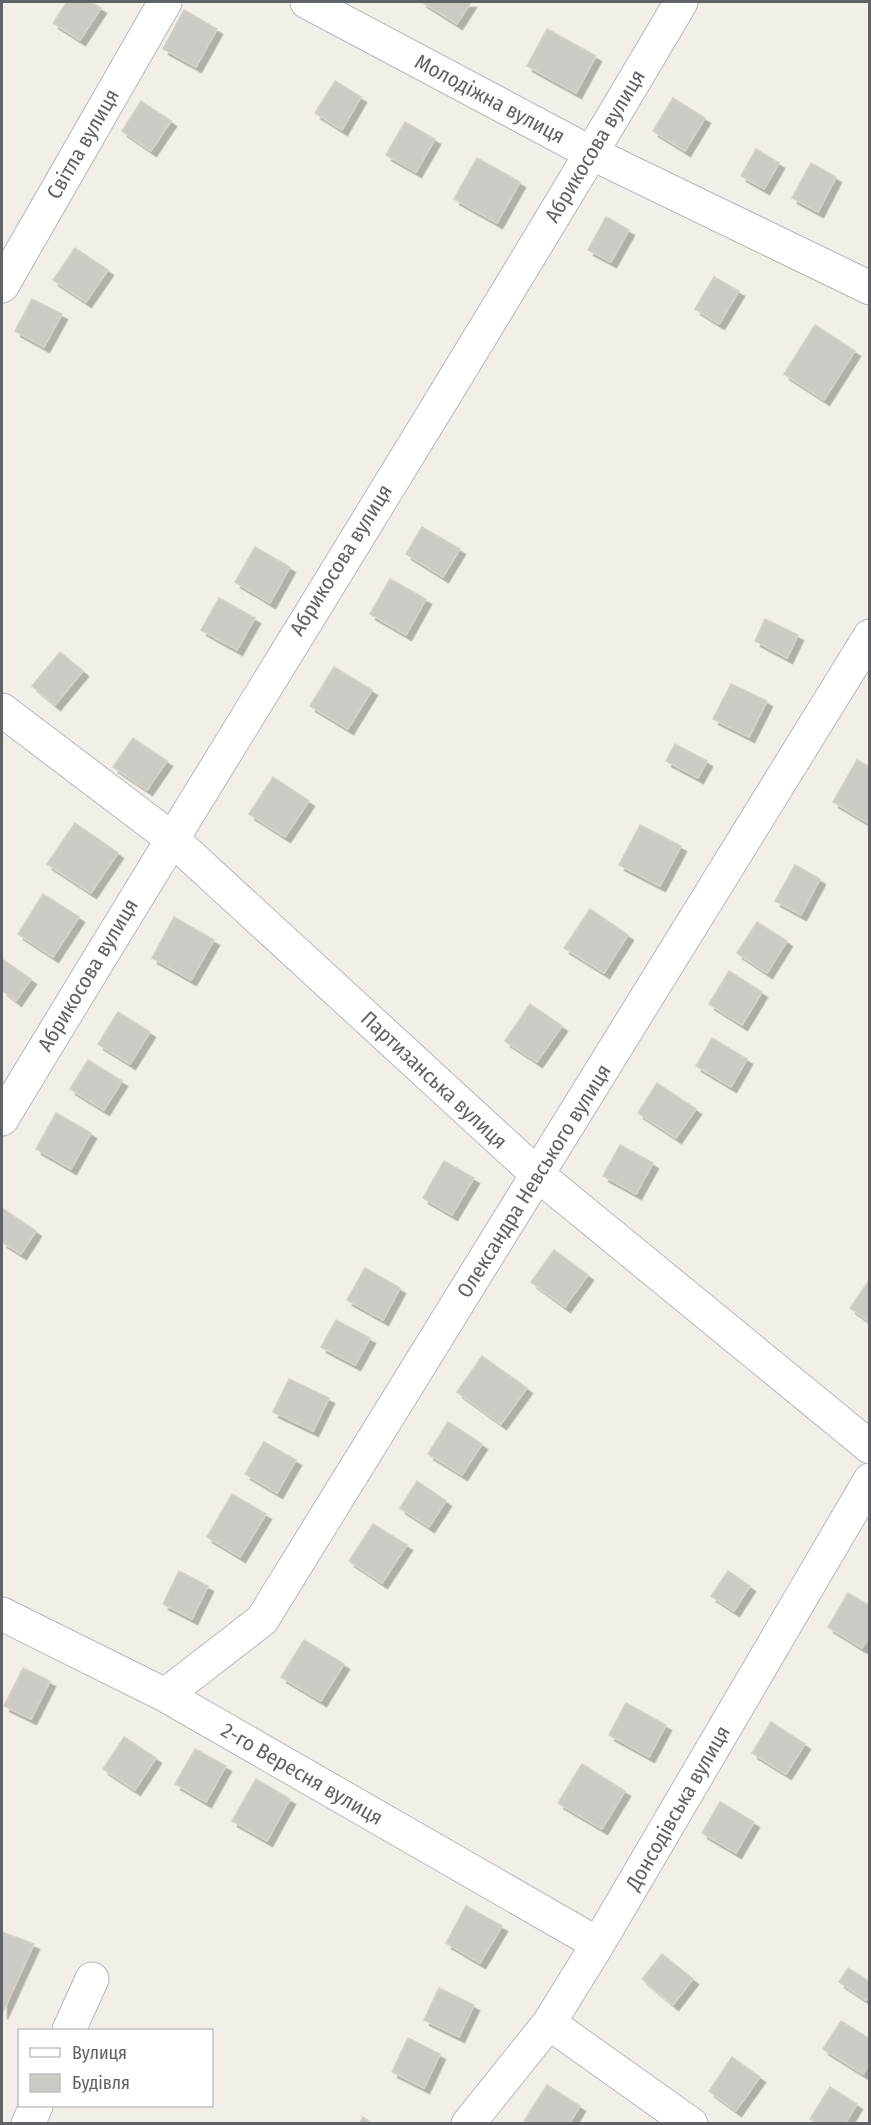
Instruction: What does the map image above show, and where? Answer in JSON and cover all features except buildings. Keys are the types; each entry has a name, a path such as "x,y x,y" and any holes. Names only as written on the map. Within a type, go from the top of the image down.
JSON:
{"street":[{"name":"Світла вулиця","path":"2,286 165,2"},
{"name":"Молодіжна вулиця","path":"307,2 591,153 870,288"},
{"name":"Абрикосова вулиця","path":"2,1119 681,2"},
{"name":"Олександра Невського вулиця","path":"165,1695 262,1620 870,636"},
{"name":"Партизанська вулиця","path":"2,710 171,838 538,1175 870,1447"},
{"name":"Донсодівська вулиця","path":"468,2124 549,2023 598,1944 870,1480"},
{"name":"2-го Вересня вулиця","path":"2,1614 165,1695 598,1944"},
{"path":"70,2029 92,1979"},
{"path":"549,2023 691,2124"},
{"path":"28,2124 36,2107"}]}
